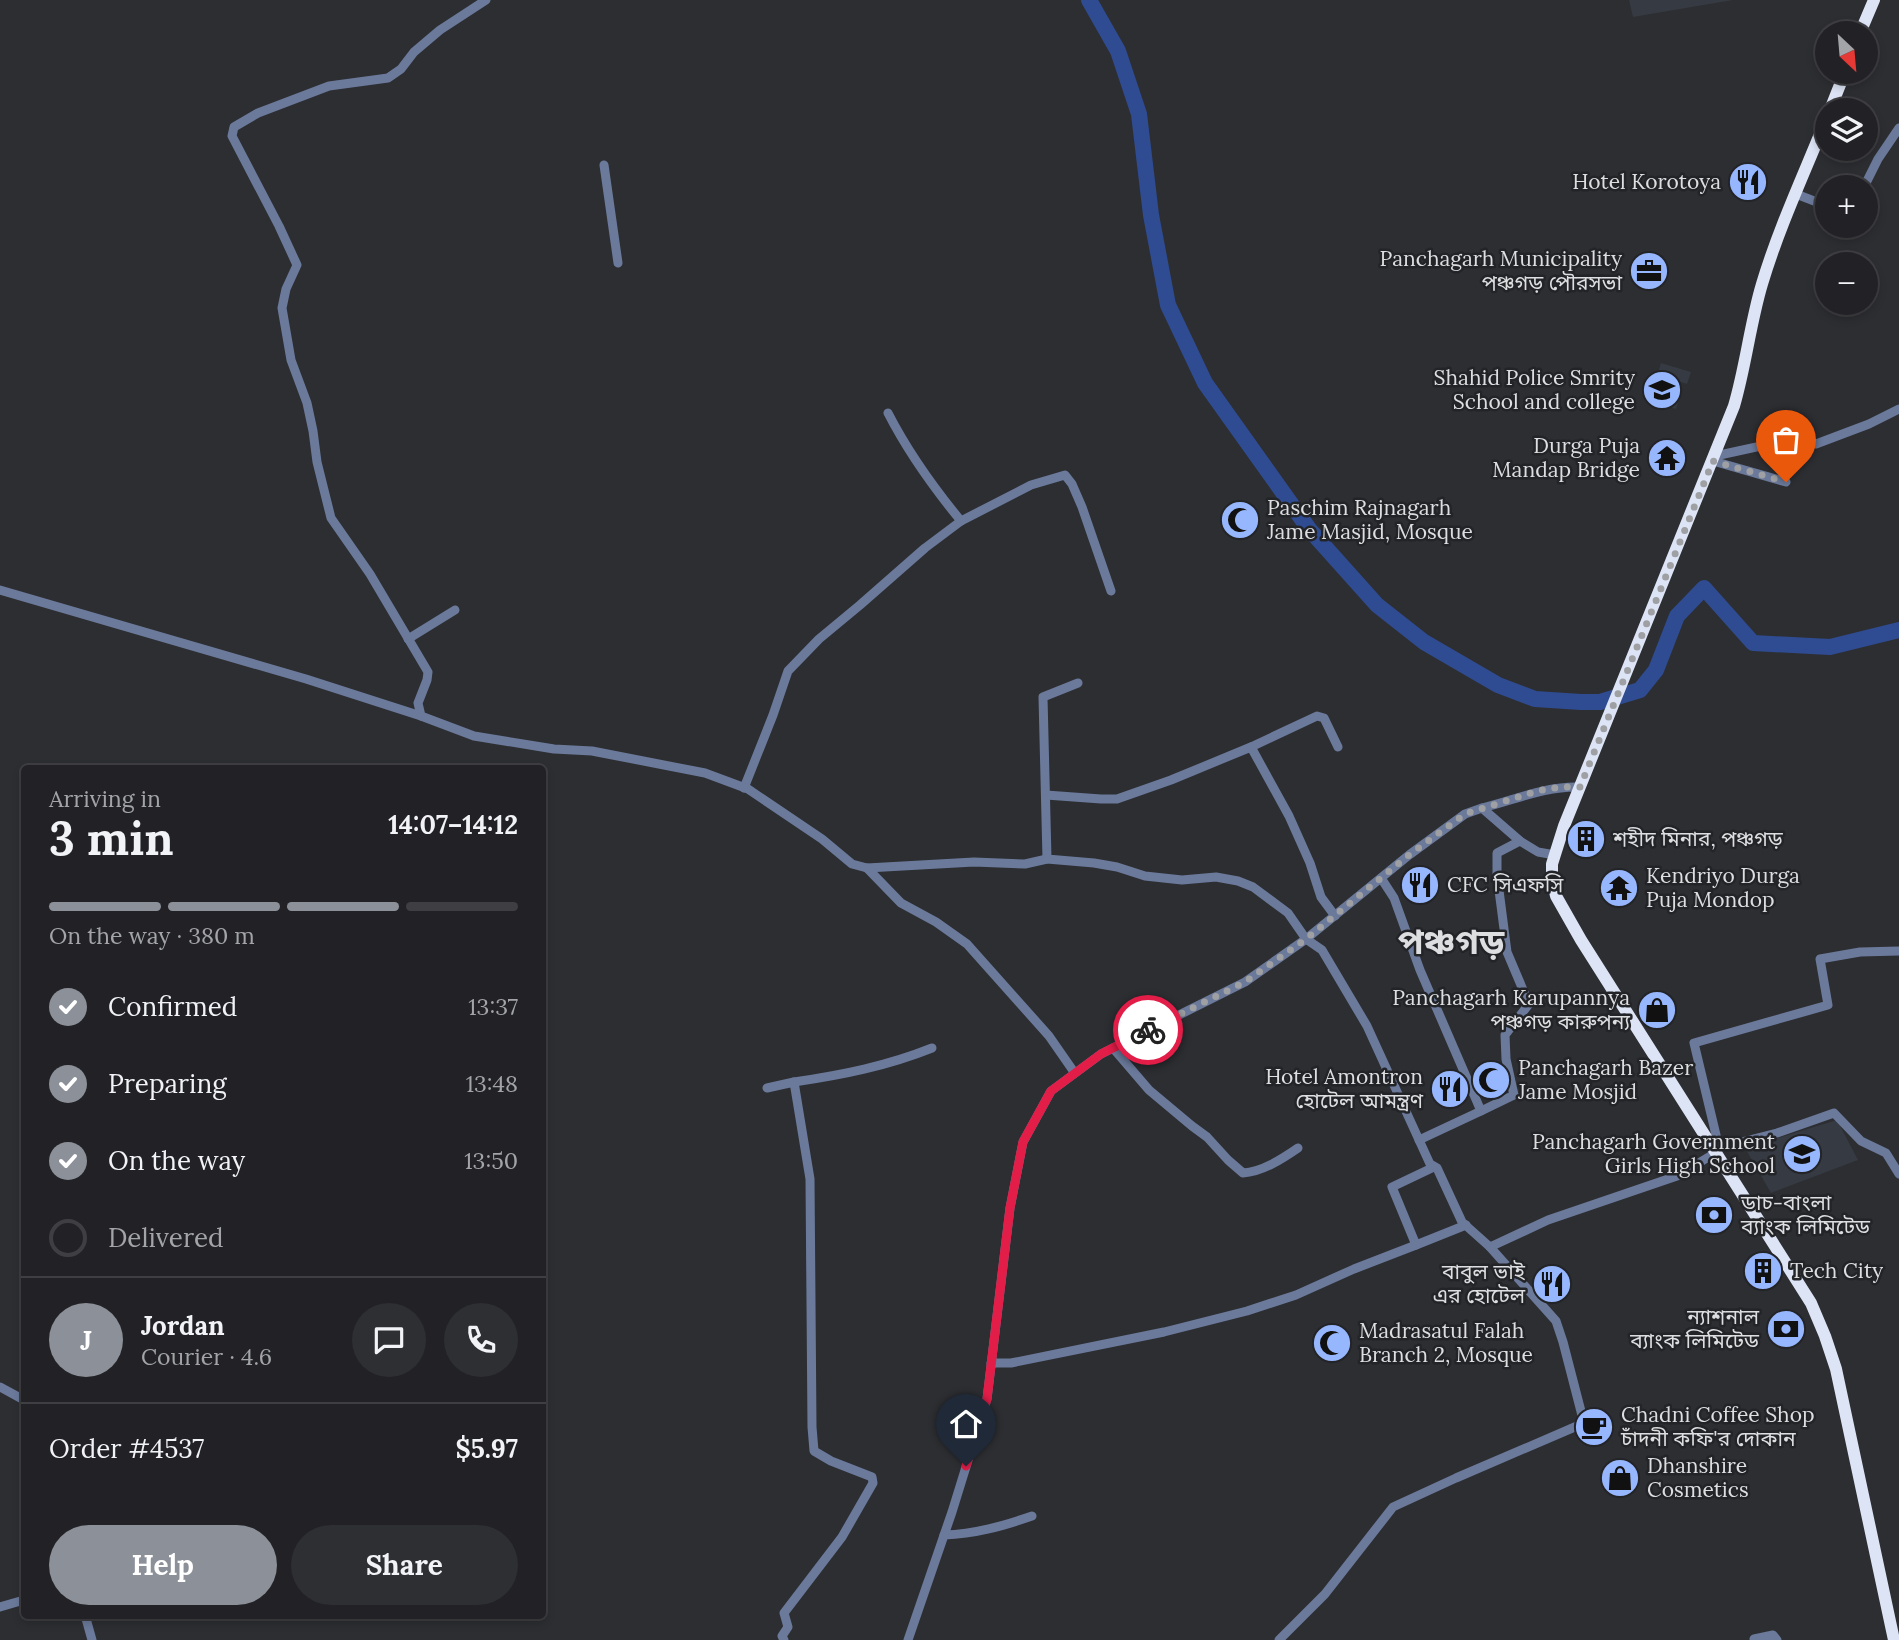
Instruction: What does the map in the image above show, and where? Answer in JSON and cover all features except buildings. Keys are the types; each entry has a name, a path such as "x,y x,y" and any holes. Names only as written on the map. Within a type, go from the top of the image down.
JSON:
{"highway":[{"path":"1865,21 1874,0"},
{"path":"1815,147 1762,284 1734,406 1564,826 1550,871 1556,896 1581,940 1811,1303 1836,1369 1894,1640"}],"street":[{"path":"421,716 418,703 428,672 370,574 331,518 307,403 291,360 282,309 286,289 297,265 232,136 234,127 258,113 329,86 388,78 440,30 486,0"},
{"path":"1870,175 1899,128"},
{"path":"604,165 618,263"},
{"path":"1796,194 1815,201"},
{"path":"1714,458 1789,440 1816,444 1869,424 1899,409"},
{"path":"888,413 908,450 961,521"},
{"path":"1714,458 1786,482"},
{"path":"744,788 788,671 818,639 961,521 1031,485 1065,475 1082,507 1111,592"},
{"path":"0,590 306,679 474,736 554,749 592,751 705,773 744,788 822,839 852,864 867,868 974,862 1025,864 1047,859 1094,863 1146,876 1182,880 1216,877 1238,881 1253,887 1288,913 1306,939 1322,950 1367,1026 1430,1164 1437,1168 1462,1222 1490,1247 1556,1321 1584,1423 1393,1507 1325,1594 1279,1640"},
{"path":"408,639 455,610"},
{"path":"1047,859 1043,697 1078,683"},
{"path":"1046,795 1117,799 1251,747 1317,716 1324,718 1338,747"},
{"path":"1251,747 1289,816 1310,863 1321,897 1335,916"},
{"path":"908,1640 987,1399 1010,1208 1023,1142 1051,1091 1074,1072 1113,1048 1245,982 1306,939 1465,814 1537,791 1580,787"},
{"path":"1482,808 1520,841 1538,852 1555,855"},
{"path":"1419,1140 1514,1095 1506,1059 1505,1035 1529,1004 1507,952 1497,875 1497,853 1520,841"},
{"path":"867,868 901,903 936,922 967,944 1049,1036 1074,1072"},
{"path":"1381,878 1394,898 1416,960 1481,1111"},
{"path":"1490,1247 1548,1220 1677,1176 1712,1155 1716,1135 1694,1043 1828,1005 1820,959 1860,952 1899,951"},
{"path":"767,1088 868,1069 932,1048"},
{"path":"1113,1048 1149,1090 1208,1137 1243,1173 1267,1166 1298,1148"},
{"path":"784,1640 782,1636 788,1627 784,1613 842,1538 873,1483 872,1477 831,1461 814,1451 811,1427 810,1179 794,1082"},
{"path":"1714,1149 1777,1133 1834,1113 1861,1141 1886,1153 1899,1174"},
{"path":"1416,1245 1392,1188 1434,1167"},
{"path":"991,1363 1012,1363 1164,1332 1247,1311 1296,1295 1466,1225"},
{"path":"0,1387 21,1398"},
{"path":"944,1535 966,1535 1032,1516"},
{"path":"0,1606 21,1601"},
{"path":"86,1619 92,1640"},
{"path":"1754,1639 1773,1634 1777,1640"}],"shaded area":[{"path":"1629,0 1733,0 1633,17"},
{"name":"Shahid Police Smrity School and college","path":"1661,363 1691,372 1687,384 1674,380 1669,396 1679,399 1676,409 1649,401"},
{"name":"Panchagarh Government Girls High School","path":"1837,1120 1858,1160 1771,1193 1745,1148"}],"waterway":[{"path":"1089,0 1118,51 1139,114 1151,215 1168,305 1205,383 1309,529 1377,605 1424,642 1498,685 1535,699 1600,702 1640,690 1656,670 1677,616 1704,588 1753,643 1830,647 1899,630"}],"way so far":[{"path":"1148,1030 1245,982 1306,939 1409,855 1465,814 1537,791 1580,787 1713,461 1786,482"}],"place":[{"name":"Hotel Korotoya","path":"1748,182"},
{"name":"Panchagarh Municipality পঞ্চগড় পৌরসভা","path":"1649,271"},
{"name":"Shahid Police Smrity School and college","path":"1662,390"},
{"name":"Durga Puja Mandap Bridge","path":"1667,458"},
{"name":"Paschim Rajnagarh Jame Masjid, Mosque","path":"1240,520"},
{"name":"শহীদ মিনার, পঞ্চগড়","path":"1586,839"},
{"name":"CFC সিএফসি","path":"1420,885"},
{"name":"Kendriyo Durga Puja Mondop","path":"1619,888"},
{"name":"Panchagarh Karupannya পঞ্চগড় কারুপন্য","path":"1657,1010"},
{"name":"Panchagarh Bazer Jame Mosjid","path":"1491,1080"},
{"name":"Hotel Amontron হোটেল আমন্ত্রণ","path":"1450,1089"},
{"name":"Panchagarh Government Girls High School","path":"1802,1154"},
{"name":"ডাচ-বাংলা ব্যাংক লিমিটেড","path":"1714,1215"},
{"name":"Tech City","path":"1763,1271"},
{"name":"বাবুল ভাই এর হোটেল","path":"1552,1284"},
{"name":"ন্যাশনাল ব্যাংক লিমিটেড","path":"1786,1329"},
{"name":"Madrasatul Falah Branch 2, Mosque","path":"1332,1343"},
{"name":"Chadni Coffee Shop চাঁদনী কফি'র দোকান","path":"1594,1427"},
{"name":"Dhanshire Cosmetics","path":"1620,1478"}],"district":[{"name":"পঞ্চগড়","path":"1451,942"}],"route":[{"path":"966,1466 987,1399 1010,1208 1023,1142 1051,1091 1101,1054 1148,1030"}]}
